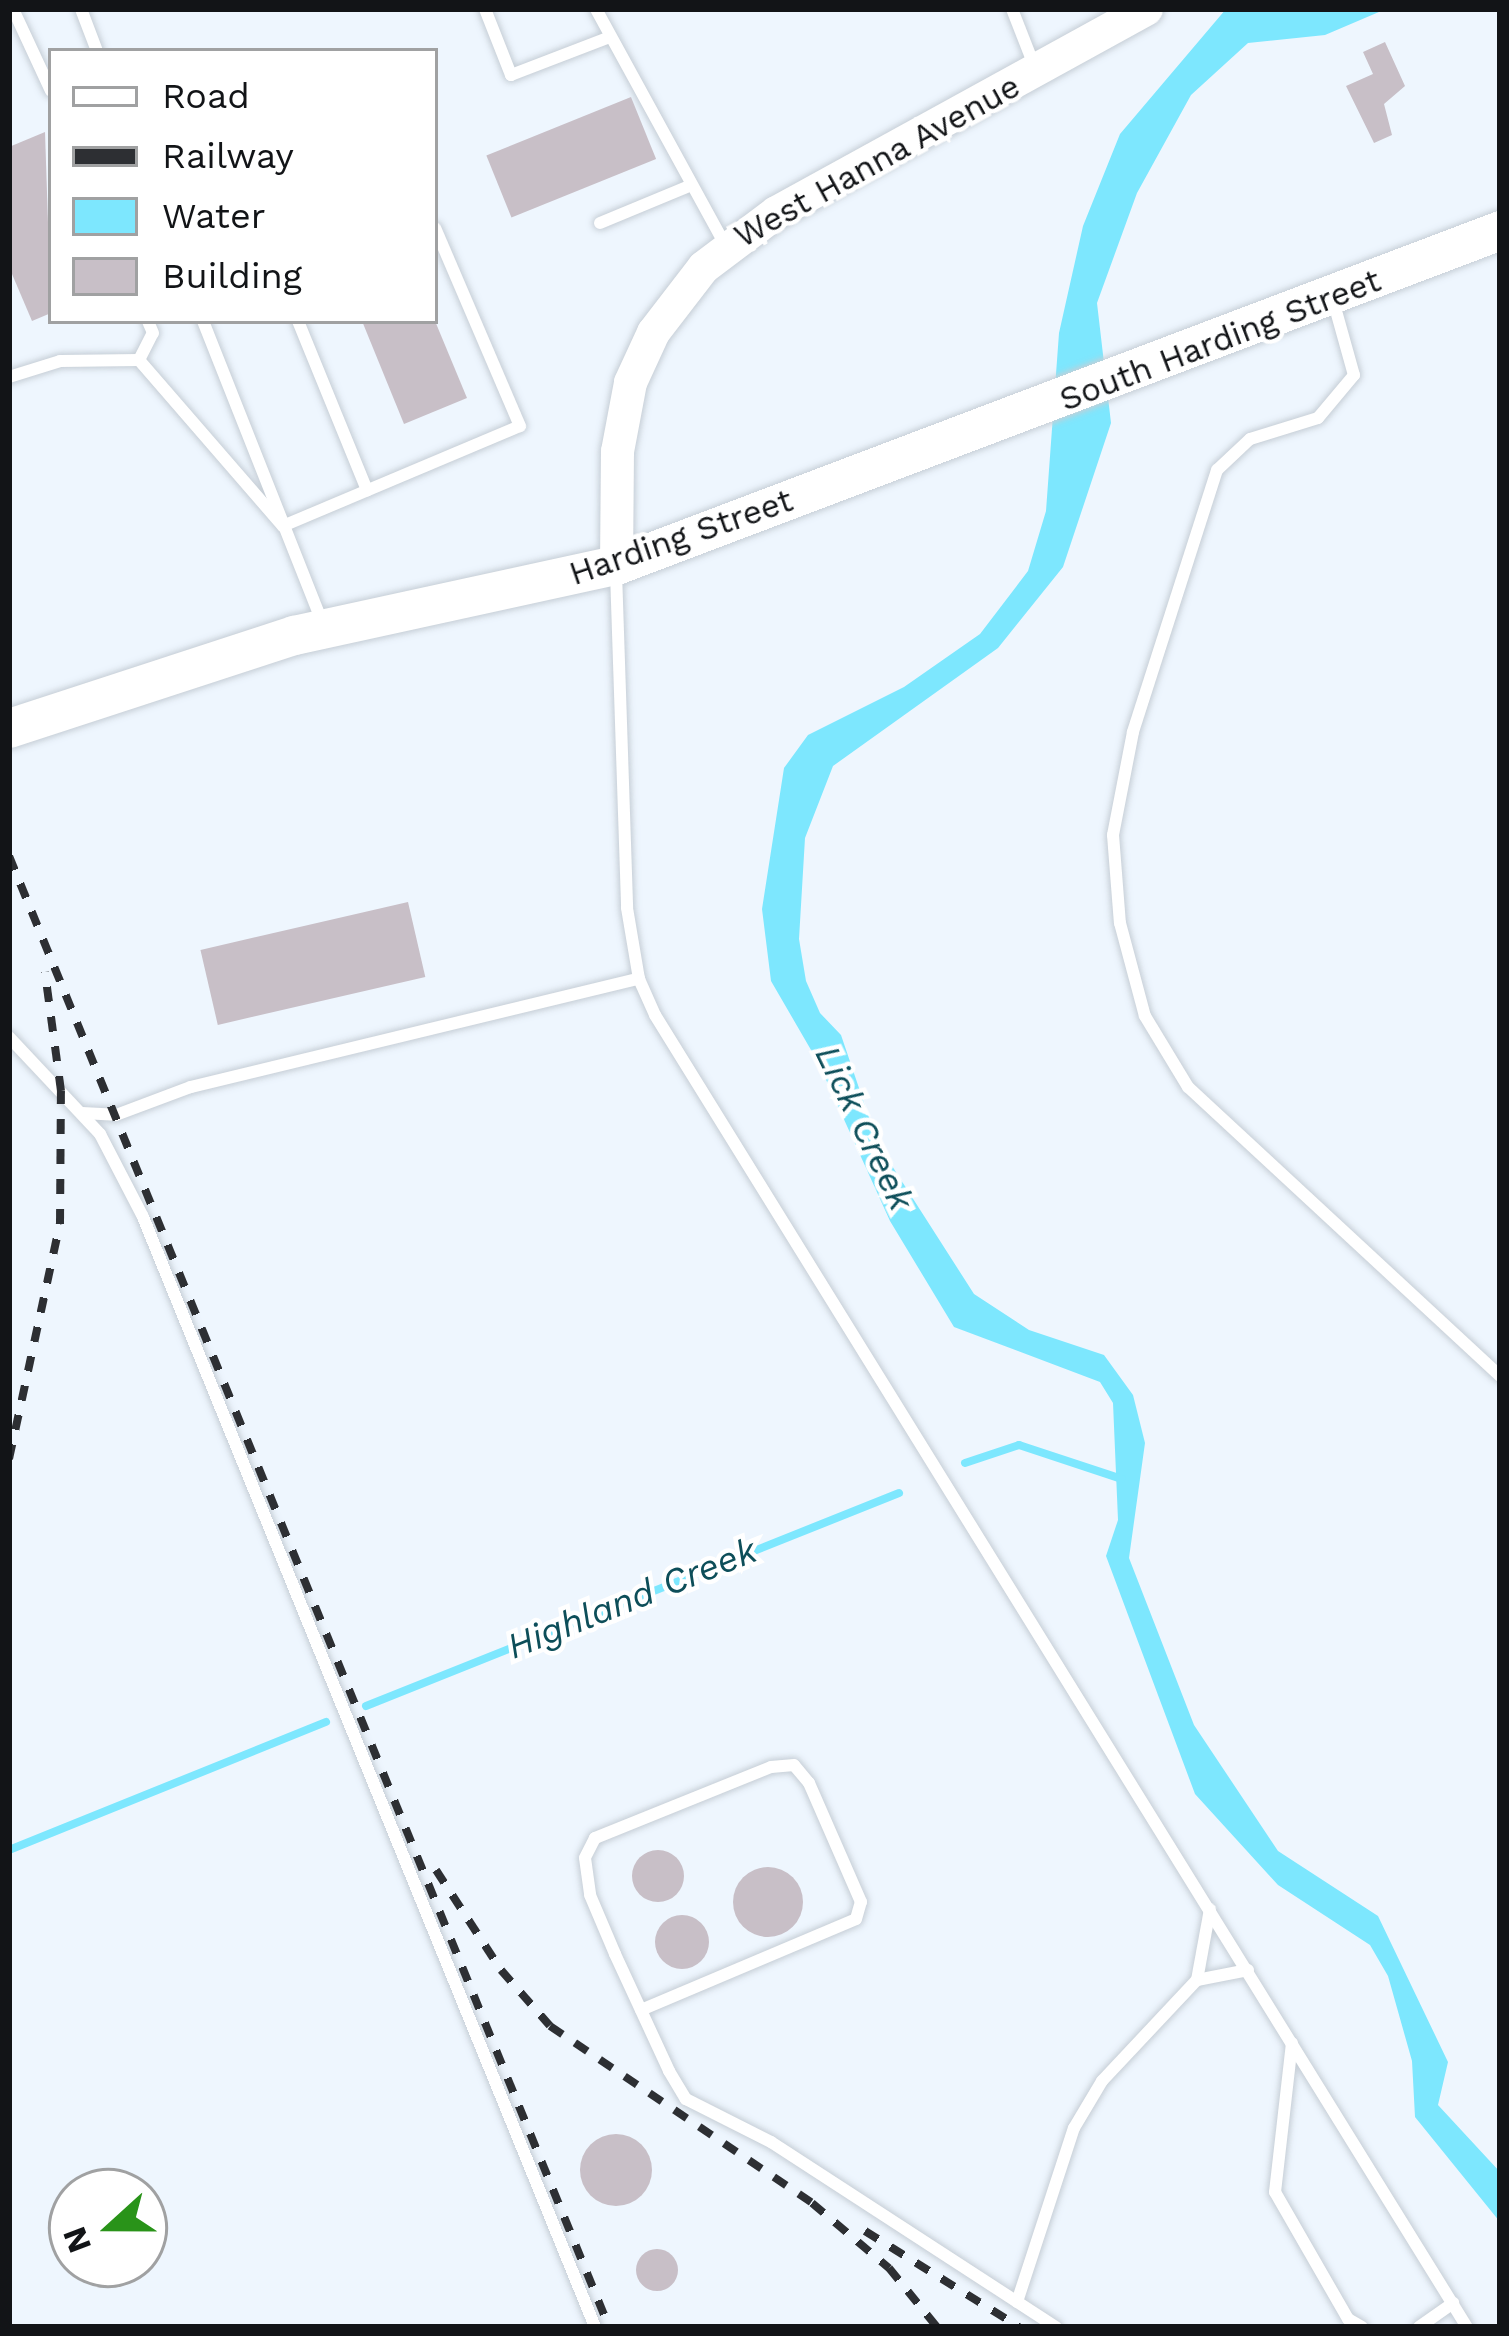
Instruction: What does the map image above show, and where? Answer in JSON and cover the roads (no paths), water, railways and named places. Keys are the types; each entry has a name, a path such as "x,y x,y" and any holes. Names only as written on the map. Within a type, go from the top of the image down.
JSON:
{"main road":[{"name":"West Hanna Avenue","path":"616,565 614,489 630,382 666,312 725,246 1146,9"},
{"name":"South Harding Street","path":"939,447 1500,230"},
{"name":"Harding Street","path":"325,628 616,565 939,447"},
{"path":"9,728 93,694 325,628"}],"lane":[{"path":"13,9 48,85"},
{"path":"80,9 96,48"},
{"path":"485,9 511,75 610,37"},
{"path":"596,9 687,187 725,246"},
{"path":"1012,9 1036,72"},
{"path":"600,224 687,187"},
{"path":"283,526 520,426 438,234"},
{"path":"1332,297 1354,376 1318,418 1250,439 1217,470 1133,732 1113,836 1120,922 1145,1016 1188,1087 1500,1376"},
{"path":"140,360 153,334 149,324"},
{"path":"203,324 325,628"},
{"path":"299,324 367,490"},
{"path":"140,360 283,526"},
{"path":"9,377 60,362 140,360"},
{"path":"616,565 621,820 639,979 1467,2327"},
{"path":"82,1113 116,1114 191,1087 639,979"},
{"path":"9,1037 82,1113 143,1217 595,2327"},
{"path":"641,2010 856,1918 861,1903 809,1783 794,1765 771,1767 595,1838 585,1858 590,1895 641,2010 686,2099 770,2142 1056,2327"},
{"path":"1017,2302 1074,2128 1102,2081 1197,1980 1210,1908"},
{"path":"1197,1980 1249,1970"},
{"path":"1292,2042 1275,2141 1275,2192 1348,2319 1362,2327"},
{"path":"1419,2327 1453,2303"}],"water":[{"name":"Lick Creek","path":"1226,9 1386,9 1325,35 1248,43 1191,95 1137,193 1097,303 1111,423 1063,567 998,648 833,766 805,838 799,939 806,981 820,1013 841,1035 878,1144 974,1294 1029,1330 1104,1355 1133,1395 1145,1443 1129,1558 1194,1725 1278,1851 1378,1916 1448,2062 1438,2105 1500,2172 1500,2222 1415,2117 1412,2061 1388,1976 1370,1945 1278,1885 1195,1794 1106,1556 1118,1520 1113,1403 1100,1382 954,1327 890,1221 818,1062 771,981 762,909 784,768 808,735 904,687 980,634 1028,571 1046,511 1059,333 1083,226 1120,134"}],"waterway":[{"name":"Highland Creek","path":"965,1463 1019,1445 1122,1479"},
{"name":"Highland Creek","path":"366,1706 899,1493"},
{"name":"Highland Creek","path":"9,1850 326,1722"}],"railway":[{"path":"9,856 609,2327"},
{"path":"9,1459 60,1224 61,1091 45,972"},
{"path":"436,1870 501,1970 550,2026 812,2203 889,2268 937,2327"},
{"path":"865,2231 1019,2327"}]}
